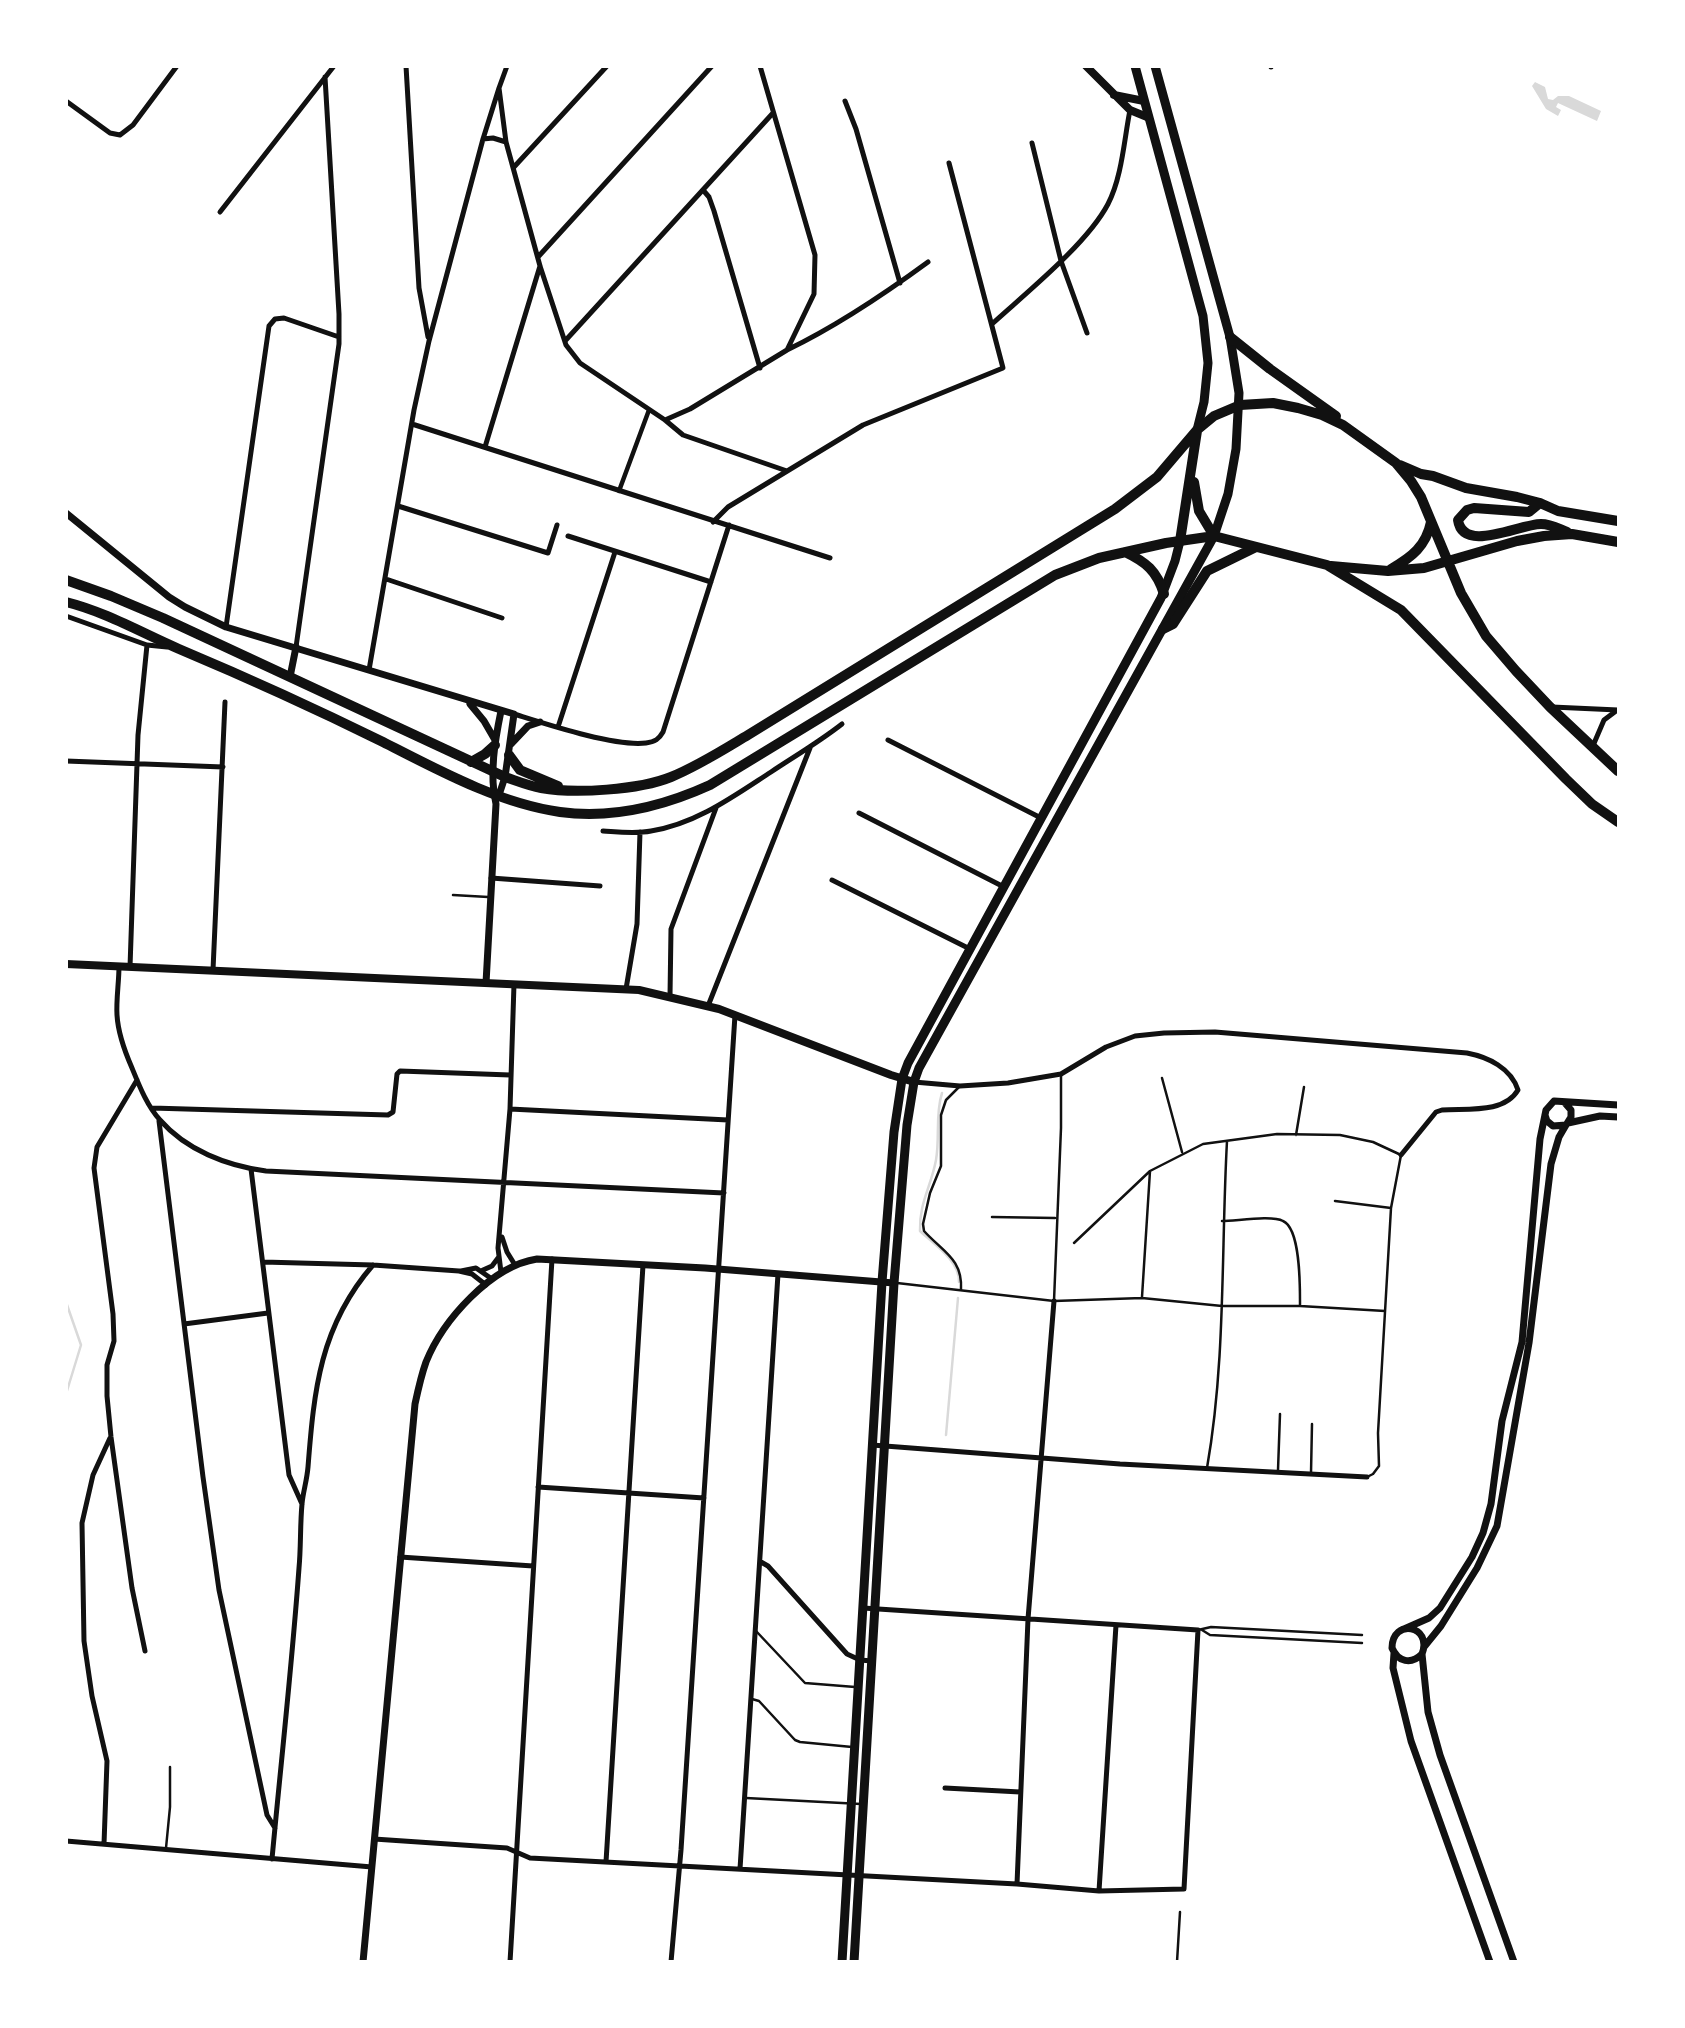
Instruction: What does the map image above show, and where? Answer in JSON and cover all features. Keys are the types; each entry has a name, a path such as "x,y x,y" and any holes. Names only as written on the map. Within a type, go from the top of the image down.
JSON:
{"highway":[{"path":"1230,337 1270,369 1374,441 1396,463 1421,496 1461,593 1486,636 1550,707 1619,771"},
{"path":"66,580 138,607 505,778 541,788 601,789 654,783 689,769 739,741 1124,503 1157,477 1197,430 1214,416 1240,405 1273,403 1322,415 1343,425 1396,463 1420,474 1466,488 1540,503 1558,511 1619,521"},
{"path":"1180,541 1197,430"},
{"path":"1192,469 1199,511 1214,536"},
{"path":"1540,503 1529,512 1474,508 1467,510 1458,520 1459,527 1465,534 1475,538 1542,524 1572,534 1619,542"},
{"path":"1388,572 1410,558 1422,546 1428,537 1431,522"},
{"path":"66,601 108,616 259,683 496,794 562,812 599,813 632,811 686,796 710,785 1055,575 1080,564 1125,552 1214,536 1327,565 1388,572 1449,562 1517,541 1572,534"},
{"path":"1163,629 1173,624 1209,569 1256,547"},
{"path":"1125,552 1140,559 1155,572 1164,594"},
{"path":"1327,565 1401,610 1566,779 1592,804 1619,822"},
{"path":"259,683 277,686 290,677"},
{"path":"471,761 485,754 495,743"},
{"path":"510,750 520,770 572,790"}],"main road":[{"path":"1086,66 1130,110 1147,117"},
{"path":"1135,66 1147,117 1199,295 1205,328 1208,363 1204,402 1197,430"},
{"path":"854,1962 894,1283 906,1133 914,1082 919,1068 1214,536 1228,494 1236,449 1240,405 1230,337 1155,66"},
{"path":"1114,95 1144,101 1167,110"},
{"path":"842,1962 882,1282 894,1132 902,1079 908,1063 1164,594 1180,541"},
{"path":"66,964 626,989 708,1006 914,1082"}],"street":[{"path":"66,101 110,133 120,135 133,125 177,66"},
{"path":"220,212 334,66"},
{"path":"406,66 419,288 429,341"},
{"path":"369,670 429,341 486,127 507,66"},
{"path":"514,167 607,66"},
{"path":"538,257 712,66"},
{"path":"760,66 815,255 814,294 787,350"},
{"path":"290,677 340,314 325,77"},
{"path":"499,88 503,131 540,265 565,341 580,363 683,435 787,471"},
{"path":"845,101 856,130 900,283"},
{"path":"992,324 1061,261 1097,221 1108,204 1115,184 1130,110"},
{"path":"565,341 773,113"},
{"path":"486,127 503,131"},
{"path":"483,139 492,138 506,142"},
{"path":"1032,142 1061,261 1087,333"},
{"path":"713,522 728,507 863,425 1003,368 949,163"},
{"path":"703,190 714,211 760,368"},
{"path":"665,420 690,409 787,350 820,335 928,262"},
{"path":"485,447 540,265"},
{"path":"226,627 270,326 275,319 284,318 338,337"},
{"path":"618,491 649,410"},
{"path":"412,424 830,558"},
{"path":"398,506 548,553 557,525"},
{"path":"66,513 169,597 226,627 469,702 558,727 636,744 654,741 663,732 729,525"},
{"path":"568,536 711,582"},
{"path":"558,727 615,552"},
{"path":"386,579 502,618"},
{"path":"66,616 147,645 176,648"},
{"path":"130,967 137,764 147,645"},
{"path":"213,970 225,702"},
{"path":"469,702 484,721 495,743"},
{"path":"1550,707 1617,711"},
{"path":"486,983 496,804 495,743 501,710"},
{"path":"1592,748 1604,720 1617,711"},
{"path":"496,794 505,778 514,714"},
{"path":"510,750 528,726 540,722"},
{"path":"603,831 649,832 677,825 717,807 810,748 842,724"},
{"path":"888,740 1042,818"},
{"path":"708,1006 810,748"},
{"path":"66,761 223,767"},
{"path":"670,996 671,929 717,807"},
{"path":"859,813 1004,887"},
{"path":"626,989 637,924 640,832"},
{"path":"491,878 600,886"},
{"path":"832,880 970,949"},
{"path":"119,967 117,1015 126,1054 137,1080 159,1120 211,1156 251,1169 724,1193"},
{"path":"501,1272 498,1258 510,1109 514,984"},
{"path":"671,1962 680,1865 735,1015"},
{"path":"914,1082 943,1086 1008,1083 1061,1074 1106,1047 1135,1036 1215,1032 1479,1055 1504,1069 1516,1084 1518,1090 1514,1097 1502,1104 1436,1112 1401,1155"},
{"path":"152,1108 382,1116 393,1112 397,1073 400,1071 510,1075"},
{"path":"137,1080 94,1156 113,1314 114,1341 107,1365 111,1437 132,1588 145,1651"},
{"path":"1490,1962 1411,1741 1393,1668 1393,1640 1398,1632 1429,1618 1440,1608 1472,1557 1483,1532 1491,1504 1502,1421 1522,1342 1540,1139 1548,1105 1561,1101 1619,1105"},
{"path":"1394,1653 1402,1660 1418,1658 1477,1568 1497,1526 1530,1343 1551,1164 1559,1137 1571,1117 1571,1110 1561,1101"},
{"path":"510,1109 728,1120"},
{"path":"1545,1115 1553,1126 1600,1116 1619,1117"},
{"path":"159,1120 219,1590 267,1815 275,1828"},
{"path":"251,1169 289,1475 302,1504"},
{"path":"501,1230 507,1252 515,1265"},
{"path":"459,1271 468,1268 483,1270 492,1266 498,1258"},
{"path":"363,1962 412,1423 419,1382 427,1361 448,1324 459,1310 501,1272 537,1259 719,1269 894,1283"},
{"path":"510,1962 552,1259"},
{"path":"263,1262 459,1271 472,1275 486,1285"},
{"path":"272,1859 310,1423 323,1357 340,1311 373,1265"},
{"path":"606,1862 643,1265"},
{"path":"483,1270 492,1279"},
{"path":"740,1869 778,1274"},
{"path":"1017,1884 1028,1619 1054,1301"},
{"path":"184,1324 268,1313"},
{"path":"104,1844 107,1761 92,1696 84,1641 82,1523 93,1475 111,1437"},
{"path":"872,1445 1120,1464 1367,1477"},
{"path":"538,1487 704,1499"},
{"path":"400,1557 533,1566"},
{"path":"761,1562 768,1566 847,1654 860,1660 872,1661"},
{"path":"374,1839 507,1848 530,1858 1017,1884 1099,1891 1184,1889 1200,1630 863,1608"},
{"path":"1099,1891 1116,1625"},
{"path":"1404,1629 1417,1631 1423,1638 1428,1712 1440,1755 1514,1962"},
{"path":"945,1788 1020,1792"},
{"path":"66,1841 372,1867"}],"lane":[{"path":"453,895 490,897"},
{"path":"1054,1301 1061,1074"},
{"path":"1161,1078 1182,1153"},
{"path":"960,1086 946,1100 941,1115 941,1166 930,1193 923,1224 924,1231 957,1265 962,1276 961,1290"},
{"path":"1296,1135 1304,1087"},
{"path":"1074,1243 1150,1171 1203,1144 1277,1134 1340,1135 1373,1142 1401,1155 1391,1208 1378,1433 1379,1466 1367,1477"},
{"path":"1207,1468 1219,1386 1222,1221 1227,1140"},
{"path":"1142,1298 1150,1171"},
{"path":"1335,1201 1391,1208"},
{"path":"992,1217 1056,1218"},
{"path":"1222,1221 1276,1219 1287,1223 1297,1248 1300,1306"},
{"path":"894,1283 1054,1301 1142,1298 1222,1306 1300,1306 1385,1311"},
{"path":"1278,1473 1280,1414"},
{"path":"1311,1475 1312,1424"},
{"path":"1200,1630 1211,1627 1362,1635"},
{"path":"756,1630 804,1683 858,1687"},
{"path":"1200,1630 1210,1635 1362,1643"},
{"path":"752,1699 760,1700 795,1740 855,1748"},
{"path":"165,1850 170,1807 170,1767"},
{"path":"746,1798 863,1804"},
{"path":"1177,1962 1180,1912"}],"shaded area":[{"path":"1535,82 1545,87 1548,99 1569,96 1601,111 1597,121 1558,103 1556,107 1561,110 1558,116 1546,109 1532,86"}],"waterway":[{"path":"942,1093 936,1160 923,1203 920,1231 951,1260 959,1282"},
{"path":"946,1435 958,1298"},
{"path":"66,1302 81,1345 66,1394"}]}
